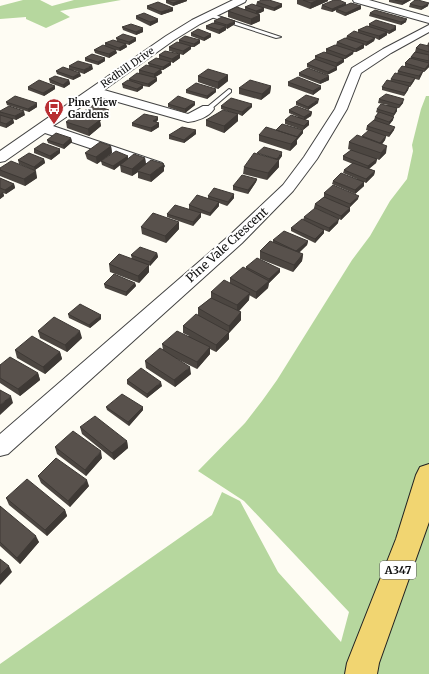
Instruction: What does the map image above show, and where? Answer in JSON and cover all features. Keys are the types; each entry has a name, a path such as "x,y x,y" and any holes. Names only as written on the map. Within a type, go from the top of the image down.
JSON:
{"main road":[{"name":"A347","path":"361,674 363,663 410,539 429,475"}],"street":[{"name":"Redhill Drive","path":"0,158 170,38 210,15 241,0"},
{"path":"358,0 429,20"},
{"name":"Pine Vale Crescent","path":"0,447 236,239 288,188 310,159 341,109 356,72 387,51 429,28"},
{"path":"94,91 188,118 195,118 208,109"},
{"path":"42,127 157,166"}],"lane":[{"path":"210,15 278,37"},
{"path":"208,109 229,90"}],"green space":[{"path":"23,0 40,0 52,6 74,0 121,0 60,11 70,17 46,28 26,19 26,17 0,19 0,6"},
{"path":"426,96 429,96 429,674 0,674 0,664 212,515 222,492 240,501 278,572 341,642 349,612 244,501 198,471 245,423 262,401 277,380 352,260 370,236 390,201 407,179 413,151 412,145 421,109"}],"building":[{"path":"166,0 181,0 173,3"},
{"path":"269,0 282,4 274,8 257,2"},
{"path":"303,0 318,0 311,3"},
{"path":"334,0 339,0 346,3 332,9 322,5"},
{"path":"395,0 406,0 403,2"},
{"path":"415,0 429,3 422,7 410,4"},
{"path":"158,2 173,8 161,12 147,6"},
{"path":"351,3 361,6 346,13 336,9"},
{"path":"252,4 264,8 256,11 245,7"},
{"path":"237,7 260,15 251,19 228,11"},
{"path":"375,10 407,19 401,22 370,13"},
{"path":"144,13 158,19 150,22 136,16"},
{"path":"222,17 235,21 227,25 214,21"},
{"path":"376,20 396,26 390,31 369,24"},
{"path":"213,23 226,26 219,30 206,26"},
{"path":"131,24 143,28 136,32 122,27"},
{"path":"367,26 387,32 379,36 358,30"},
{"path":"198,29 211,34 204,38 191,33"},
{"path":"354,31 375,38 367,42 347,36"},
{"path":"123,34 136,38 129,42 116,38"},
{"path":"185,36 200,40 194,44 179,40"},
{"path":"345,38 364,44 356,49 337,42"},
{"path":"113,40 126,44 119,48 105,43"},
{"path":"177,42 191,46 183,51 169,47"},
{"path":"420,44 429,46 429,52 416,48"},
{"path":"103,45 116,50 109,54 94,50"},
{"path":"335,45 354,51 346,56 326,49"},
{"path":"165,51 180,54 172,59 159,55"},
{"path":"324,52 344,59 337,63 315,56"},
{"path":"415,52 429,55 429,61 411,57"},
{"path":"92,54 105,58 98,62 85,58"},
{"path":"156,58 171,62 163,67 148,63"},
{"path":"410,58 429,64 425,69 405,63"},
{"path":"315,59 337,67 328,72 307,64"},
{"path":"78,61 92,65 84,70 69,66"},
{"path":"146,65 161,69 154,74 139,70"},
{"path":"402,66 423,71 419,76 398,71"},
{"path":"63,67 80,73 73,77 56,71"},
{"path":"308,68 329,76 320,81 299,73"},
{"path":"208,69 228,75 218,82 198,76"},
{"path":"137,73 157,78 148,84 129,79"},
{"path":"395,73 415,78 411,83 391,79"},
{"path":"55,76 69,80 63,85 49,79"},
{"path":"298,77 321,86 313,91 288,82"},
{"path":"39,80 55,86 43,93 28,87"},
{"path":"128,80 143,85 137,89 122,84"},
{"path":"250,80 271,86 262,94 239,88"},
{"path":"387,80 409,86 405,93 382,87"},
{"path":"196,83 216,89 207,96 186,90"},
{"path":"386,94 404,99 400,105 379,99"},
{"path":"306,95 319,99 308,107 296,102"},
{"path":"15,96 37,103 28,109 6,102"},
{"path":"178,96 195,102 185,109 168,104"},
{"path":"231,98 252,104 242,112 221,106"},
{"path":"381,104 397,108 394,114 377,109"},
{"path":"93,105 109,110 99,117 83,112"},
{"path":"9,106 24,111 15,116 0,112"},
{"path":"296,106 312,112 304,117 289,110"},
{"path":"223,110 238,114 224,126 206,120"},
{"path":"79,112 100,120 88,129 66,122"},
{"path":"379,112 394,117 389,122 375,117"},
{"path":"144,114 158,117 153,121 159,123 151,128 132,123"},
{"path":"0,115 13,119 6,124 0,122"},
{"path":"291,115 309,121 304,126 285,120"},
{"path":"374,120 395,127 390,133 367,126"},
{"path":"282,124 303,130 297,137 276,130"},
{"path":"182,127 196,130 184,140 169,135"},
{"path":"266,127 298,137 291,144 259,135"},
{"path":"369,130 386,136 380,143 362,136"},
{"path":"56,133 71,138 63,145 47,140"},
{"path":"357,135 387,146 381,153 349,142"},
{"path":"100,142 111,146 96,157 85,153"},
{"path":"43,143 60,149 50,156 34,149"},
{"path":"264,147 282,152 277,159 257,153"},
{"path":"351,150 377,159 368,166 343,156"},
{"path":"116,151 128,156 113,166 101,161"},
{"path":"29,153 44,159 34,167 18,160"},
{"path":"254,153 279,160 268,173 244,167"},
{"path":"134,154 145,158 132,169 120,165"},
{"path":"151,160 164,164 150,175 137,171"},
{"path":"11,161 36,171 24,179 0,170 0,168"},
{"path":"353,163 375,171 366,179 344,170"},
{"path":"341,173 364,182 355,190 333,181"},
{"path":"242,175 257,179 248,190 233,186"},
{"path":"0,178 14,184 5,190 0,188"},
{"path":"333,185 359,196 350,204 324,193"},
{"path":"214,188 234,194 228,202 208,196"},
{"path":"197,195 219,202 210,213 189,205"},
{"path":"324,197 350,208 341,216 315,204"},
{"path":"175,205 201,213 193,222 167,214"},
{"path":"315,208 339,219 329,228 304,217"},
{"path":"153,213 179,222 165,236 141,227"},
{"path":"302,219 324,230 315,239 291,228"},
{"path":"284,231 308,241 296,251 273,240"},
{"path":"270,241 303,254 294,265 260,251"},
{"path":"140,247 157,253 150,262 131,255"},
{"path":"119,254 149,265 138,276 109,264"},
{"path":"257,258 280,269 269,279 246,267"},
{"path":"243,267 269,281 256,292 230,278"},
{"path":"114,274 135,283 126,292 104,284"},
{"path":"224,280 250,293 237,305 211,292"},
{"path":"211,298 241,312 229,326 198,308"},
{"path":"80,304 101,315 89,325 68,314"},
{"path":"196,314 229,332 216,345 183,326"},
{"path":"54,317 80,331 65,345 38,331"},
{"path":"177,331 210,347 197,362 162,344"},
{"path":"32,336 60,352 43,367 15,350"},
{"path":"160,348 190,367 174,380 145,361"},
{"path":"10,357 38,373 18,389 0,378 0,365"},
{"path":"141,368 161,382 147,394 127,380"},
{"path":"0,390 11,396 0,405"},
{"path":"122,394 143,407 128,422 106,407"},
{"path":"95,416 127,441 112,453 80,427"},
{"path":"73,431 101,451 85,470 55,447"},
{"path":"56,458 87,480 68,501 38,476"},
{"path":"27,479 65,510 45,530 6,498"},
{"path":"0,506 36,536 17,558 0,542"},
{"path":"0,559 9,566 0,575"}],"place":[{"name":"Pine View Gardens","path":"54,125"}]}
